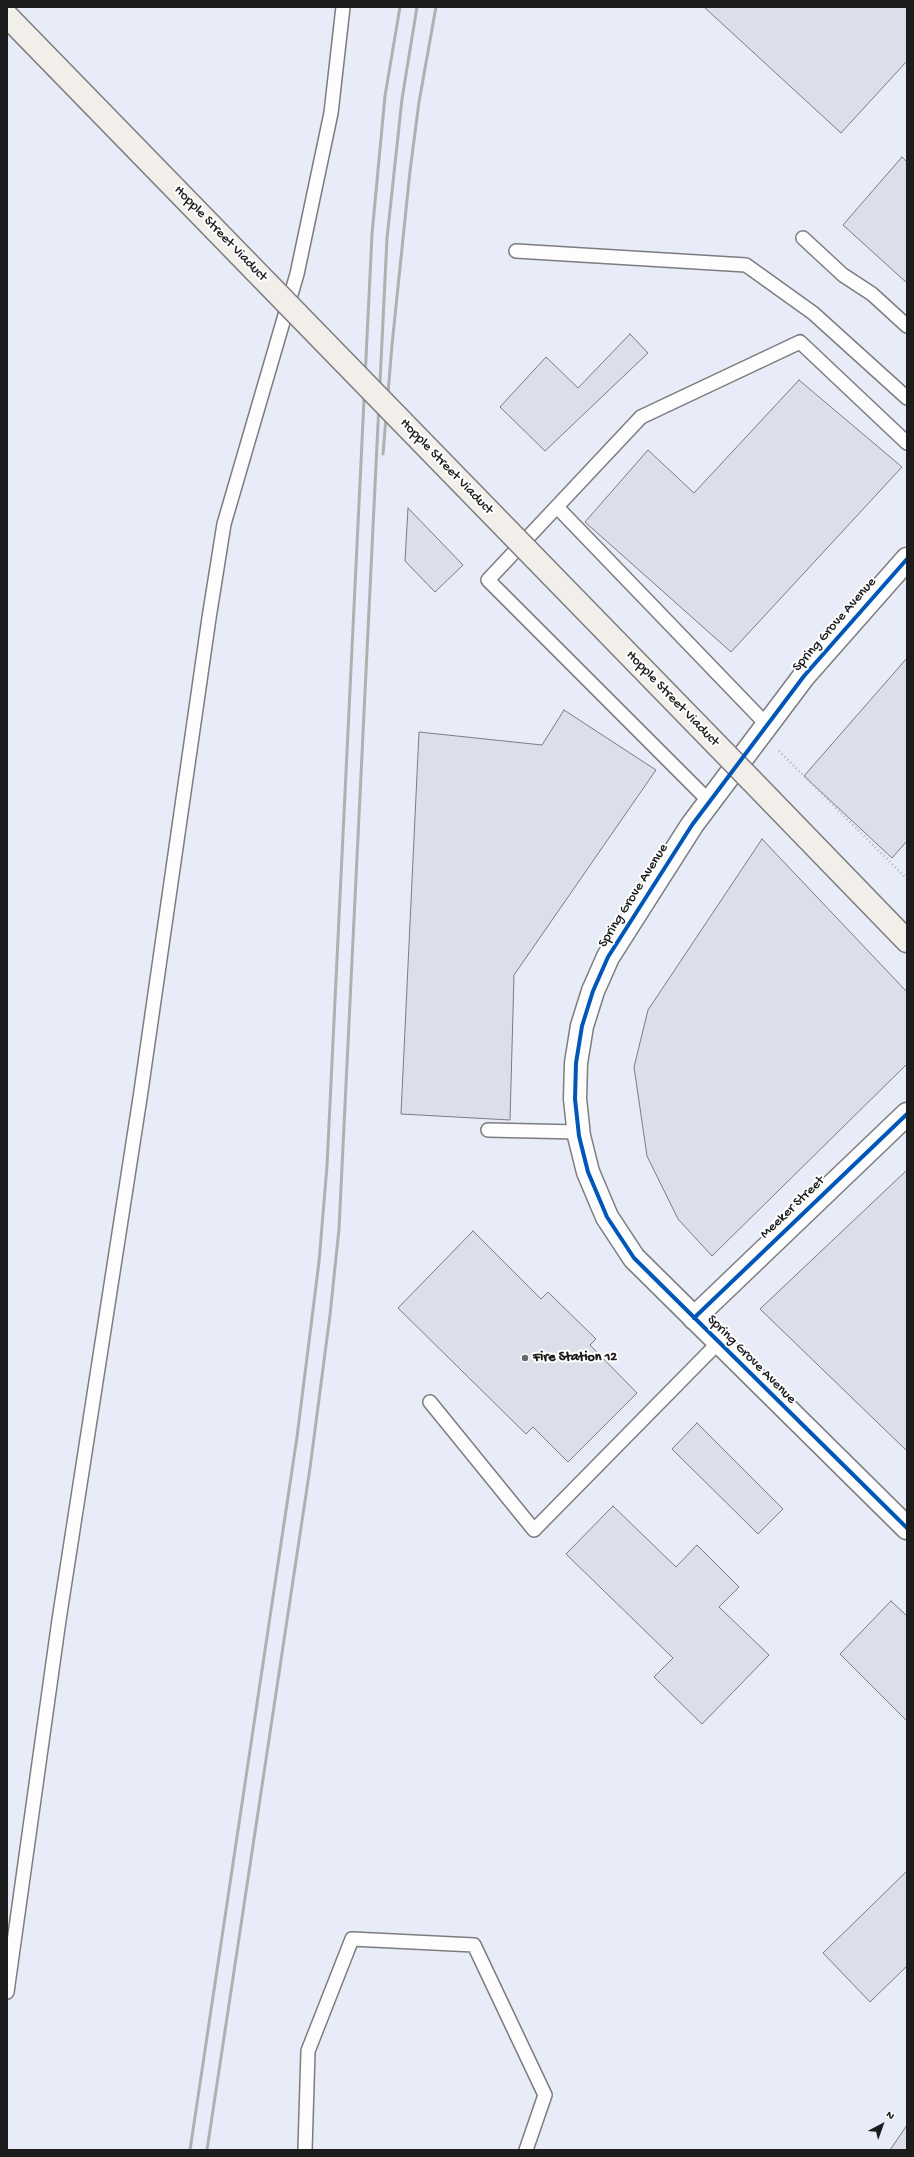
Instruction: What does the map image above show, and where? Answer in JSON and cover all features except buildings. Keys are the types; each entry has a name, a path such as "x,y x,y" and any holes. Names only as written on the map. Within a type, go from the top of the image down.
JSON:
{"main road":[{"name":"Hopple Street Viaduct","path":"7,16 907,941"},
{"name":"Spring Grove Avenue","path":"907,559 804,676 764,729 692,825 608,957 593,991 582,1026 576,1063 575,1099 578,1132 588,1172 607,1217 634,1258 718,1343 907,1528"},
{"name":"Meeker Street","path":"694,1318 907,1114"}],"lane":[{"path":"7,1992 59,1620 140,1098 224,524 297,274 331,113 342,7"},
{"path":"803,238 843,275 872,294 907,326"},
{"path":"516,251 746,265 813,313 907,398"},
{"path":"710,801 488,580 641,417 800,342 907,443"},
{"path":"557,507 764,729"},
{"path":"488,1130 578,1132"},
{"path":"430,1402 534,1530 718,1343"},
{"path":"305,2150 308,2051 352,1939 474,1945 545,2095 526,2150"}],"path":[{"path":"764,729 907,880"}],"shaded area":[{"path":"7,7 907,7 907,2150 7,2150"}],"railway":[{"path":"190,2150 297,1437 319,1262 327,1166 372,234 385,96 400,7"},
{"path":"207,2150 310,1468 330,1315 339,1229 387,238 402,99 417,7"},
{"path":"383,454 392,345 410,171 419,102 436,7"}],"cycle path":[{"path":"907,559 804,676 692,825 608,957 593,991 582,1026 576,1063 575,1099 579,1136 588,1172 607,1217 634,1258 907,1528"},
{"path":"694,1318 907,1114"}],"place":[{"name":"Fire Station 12","path":"525,1358"}]}
